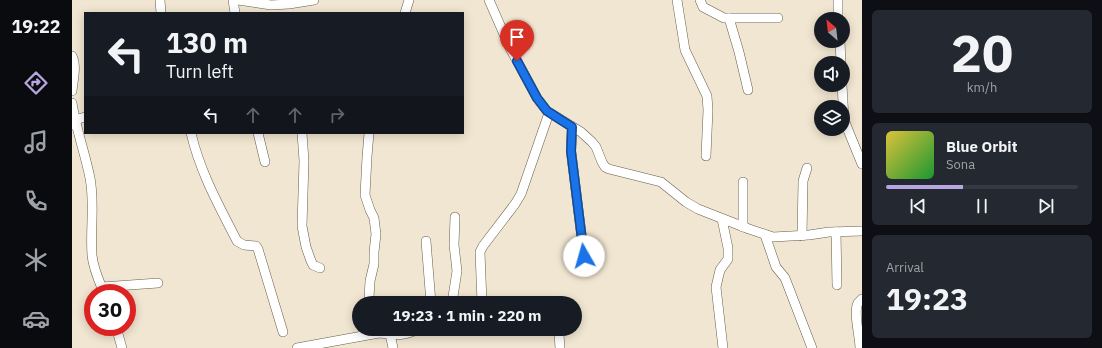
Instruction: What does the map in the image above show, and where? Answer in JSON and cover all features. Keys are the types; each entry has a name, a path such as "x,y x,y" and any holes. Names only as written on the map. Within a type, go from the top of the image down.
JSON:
{"street":[{"path":"160,0 161,12"},
{"path":"233,0 235,12"},
{"path":"238,0 267,2 271,5 285,9 314,0"},
{"path":"405,12 408,0"},
{"path":"489,0 510,48 537,98 550,113 581,132 592,142 605,167 661,182 698,209 773,237 862,231"},
{"path":"677,0 685,50 707,96 708,110 706,156"},
{"path":"700,0 703,8 724,18 778,18"},
{"path":"838,0 838,12"},
{"path":"729,18 748,90"},
{"path":"72,56 74,68 72,91"},
{"path":"842,92 844,119 861,160"},
{"path":"72,103 73,123 90,178 92,201 92,255 94,268 101,284"},
{"path":"482,296 480,252 521,194 550,113"},
{"path":"73,123 84,118"},
{"path":"572,127 571,151 584,256"},
{"path":"191,134 194,147 208,183 237,241 256,246 258,249 282,332"},
{"path":"258,134 265,162"},
{"path":"302,134 304,167 302,224 306,247 311,261 313,265 320,268"},
{"path":"369,134 365,195 376,226 374,264 370,281 369,296"},
{"path":"802,236 803,181 807,168"},
{"path":"743,182 744,227"},
{"path":"453,296 458,271 454,245 455,217"},
{"path":"722,219 728,248 728,259 720,270 716,286 723,348"},
{"path":"836,232 837,285"},
{"path":"765,235 776,267 785,278 812,348"},
{"path":"426,241 430,296"},
{"path":"136,286 158,283"},
{"path":"860,348 856,313 857,304 862,299"},
{"path":"119,336 122,348"},
{"path":"297,348 363,336"},
{"path":"390,336 393,348"},
{"path":"559,336 560,348"}],"route":[{"path":"517,61 537,98 547,111 572,127 571,151 584,256"}]}
